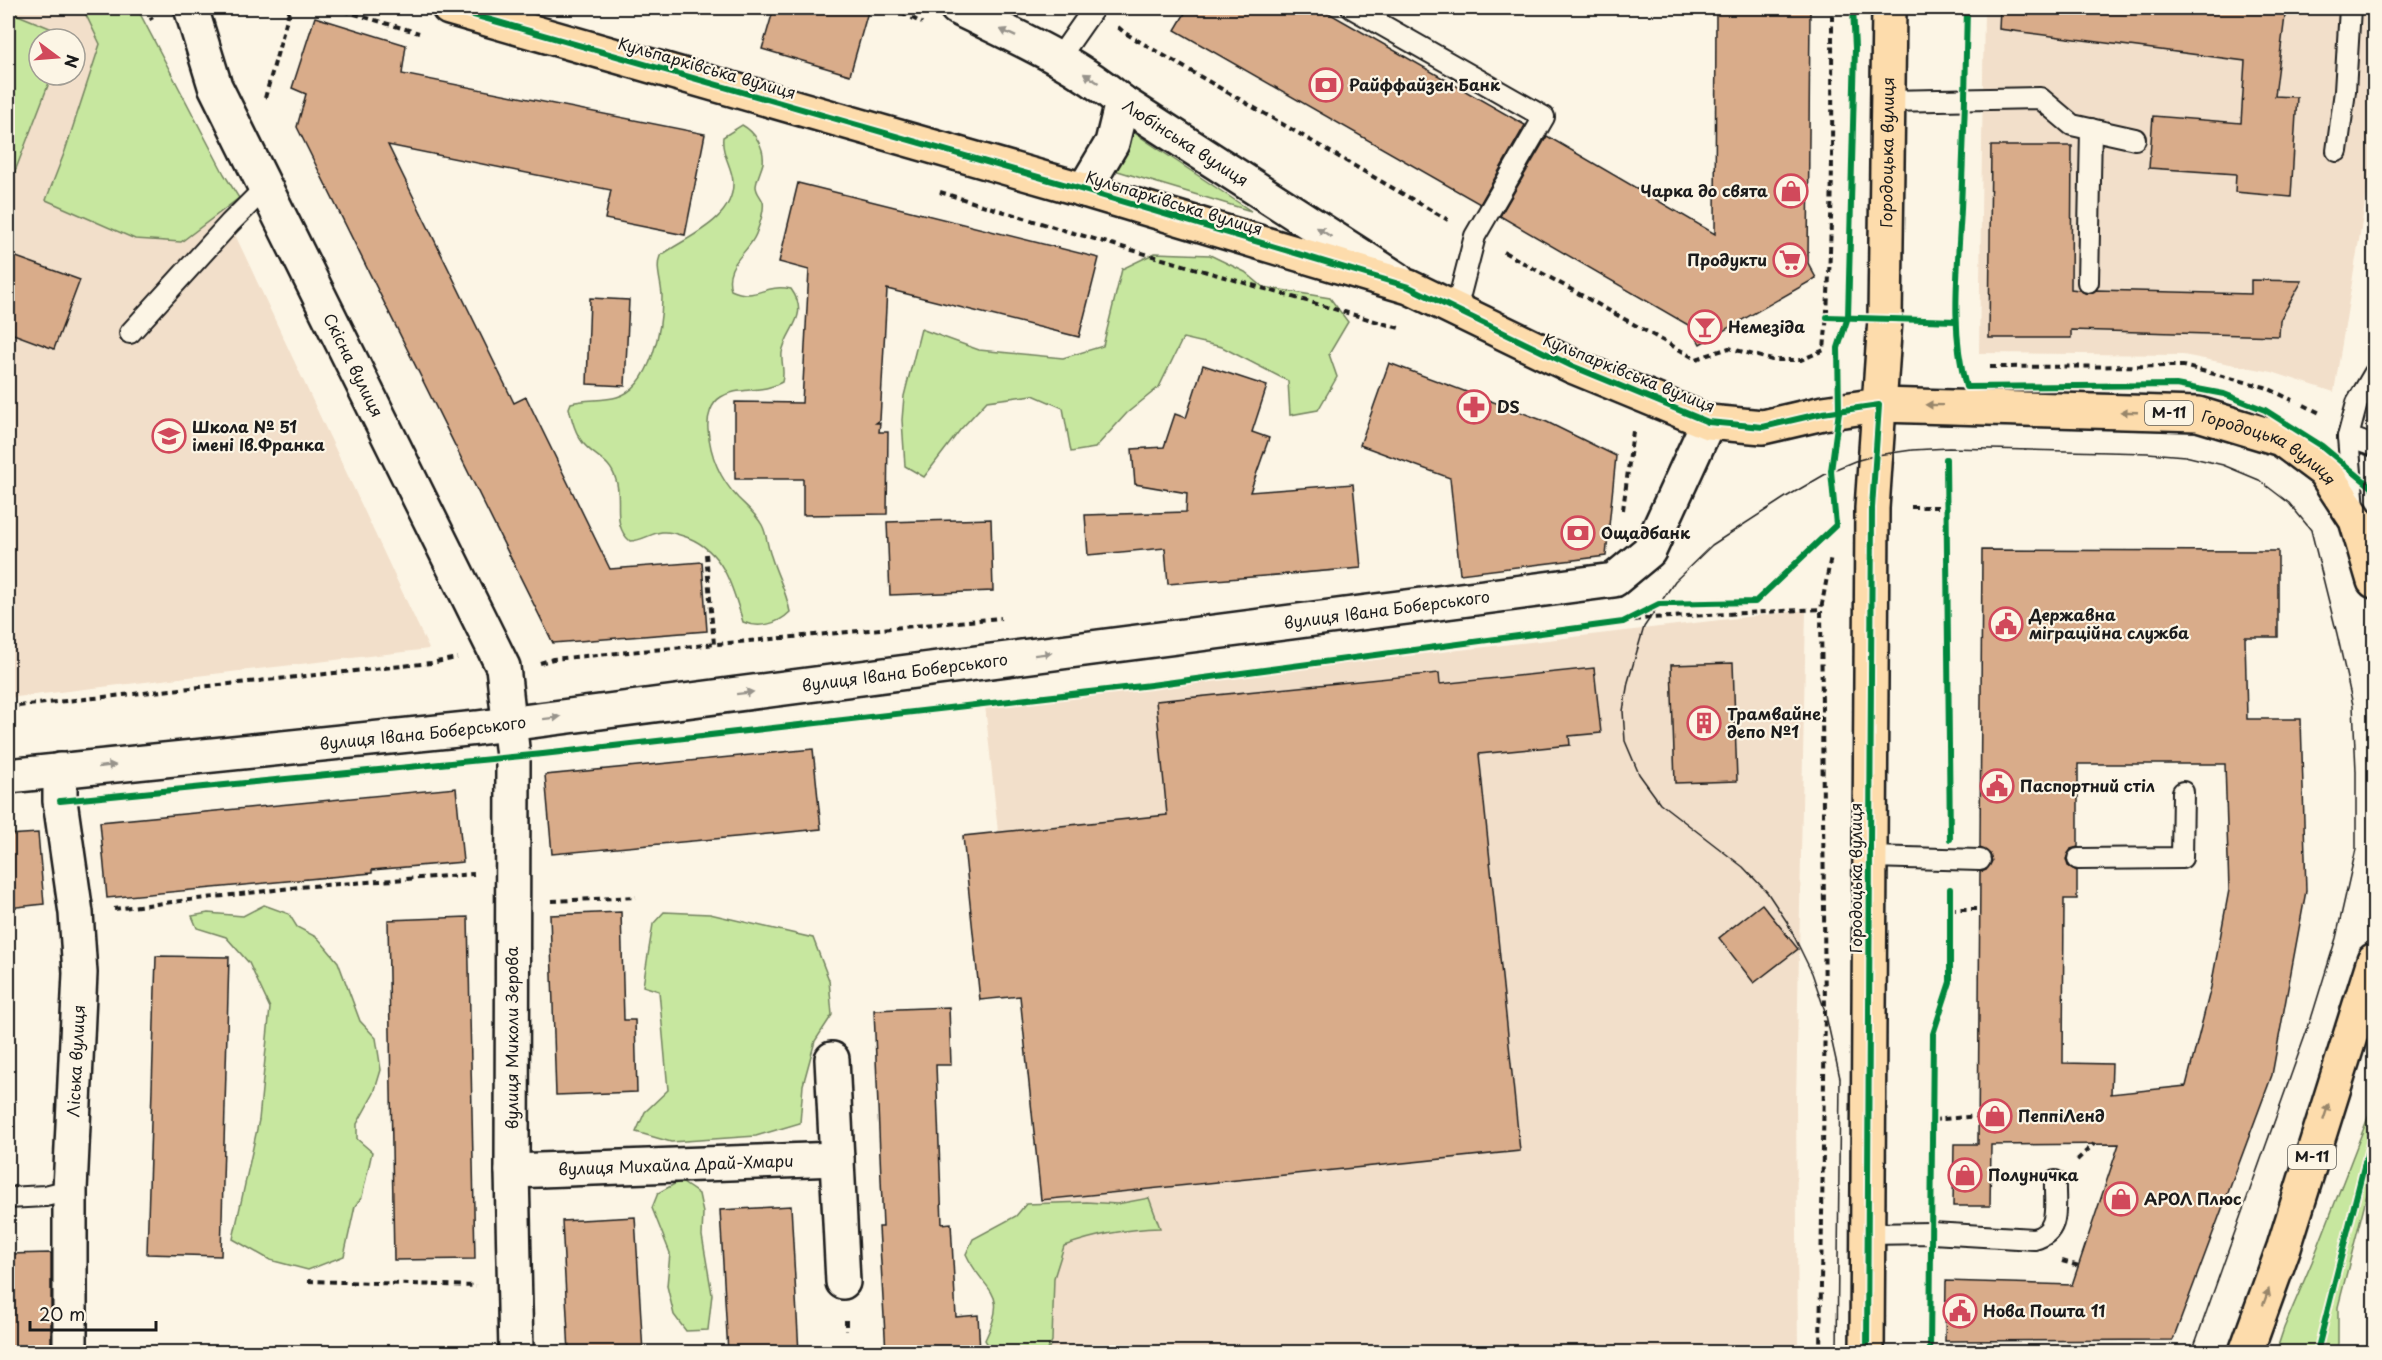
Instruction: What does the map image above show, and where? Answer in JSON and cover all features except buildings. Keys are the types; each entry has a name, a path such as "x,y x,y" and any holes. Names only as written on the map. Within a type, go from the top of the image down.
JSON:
{"main road":[{"name":"Кульпарківська вулиця","path":"449,8 1084,190 1409,287 1572,366 1708,422 1763,427 1879,405"},
{"name":"Городоцька вулиця","path":"1867,1353 1872,508 1884,319 1890,8"},
{"name":"Городоцька вулиця","path":"1879,405 2198,414 2281,439 2324,471 2356,520 2374,580"},
{"name":"М-11","path":"2246,1353 2284,1247 2374,960"}],"street":[{"name":"Скісна вулиця","path":"191,8 215,86 504,667 511,723"},
{"name":"Любінська вулиця","path":"957,8 1059,58 1097,81 1122,102 1409,287"},
{"path":"1084,190 1112,143 1122,102"},
{"name":"вулиця Івана Боберського","path":"8,776 511,723 1614,580 1649,551 1708,422"},
{"name":"вулиця Миколи Зерова","path":"511,723 513,757 512,1171 516,1353"},
{"name":"Ліська вулиця","path":"60,770 60,801 76,913 80,973 70,1190 70,1353"},
{"path":"832,1059 843,1282"},
{"name":"вулиця Михайла Драй-Хмари","path":"512,1171 837,1159"}],"lane":[{"path":"1059,58 1094,8"},
{"path":"1352,8 1544,117 1475,236 1456,309"},
{"path":"2337,151 2345,91 2350,8"},
{"path":"1888,101 2040,98 2072,125 2135,139"},
{"path":"2088,282 2091,129"},
{"path":"130,333 265,188"},
{"path":"2356,520 2348,436 2357,403 2374,374"},
{"path":"2348,436 2374,446"},
{"path":"2078,859 2182,858 2183,792"},
{"path":"1870,857 1980,860"},
{"path":"1867,1234 1932,1233 2034,1239 2045,1236 2054,1225 2055,1181"},
{"path":"8,1198 45,1196 70,1190"}],"path":[{"path":"1111,20 1125,33 1475,236 1696,359 1729,348 1772,360 1802,360 1824,350 1827,317 1832,8"},
{"path":"1963,377 1956,321 1966,99 1966,8"},
{"path":"935,190 1060,230 1402,329"},
{"path":"1827,317 1884,319"},
{"path":"1944,321 1956,321"},
{"path":"1622,520 1633,430"},
{"path":"1946,459 1950,839"},
{"path":"1910,507 1947,507"},
{"path":"1820,1353 1825,1011 1821,609 1832,546"},
{"path":"706,554 714,644"},
{"path":"1623,622 1650,608"},
{"path":"1623,622 1821,609"},
{"path":"536,664 553,659 1013,617"},
{"path":"8,707 419,664 458,657"},
{"path":"76,913 299,887 475,873"},
{"path":"1930,1353 1933,1034 1950,982 1950,889"},
{"path":"542,902 636,897"},
{"path":"1950,909 1980,909"},
{"path":"1933,1120 1978,1116"},
{"path":"2061,1261 2079,1266"},
{"path":"308,1281 483,1287"}],"shaded area":[{"name":"Школа № 51 імені Ів.Франка","path":"8,8 129,8 429,649 8,698"},
{"path":"1984,8 2374,8 2374,149 2334,392 2272,372 2183,355 1979,353"},
{"name":"Трамвайне депо №1","path":"1806,610 1796,1102 1798,1352 1036,1352 1041,1200 1020,996 980,1000 963,836 998,832 985,705"}],"green space":[{"path":"66,8 137,8 224,174 239,198 181,242 135,239 46,200 65,151 100,44 85,13"},
{"path":"8,11 47,27 27,27 27,87 47,87 8,186"},
{"path":"742,125 755,136 761,146 763,163 756,186 763,202 763,210 756,234 730,273 731,290 747,294 773,288 791,289 799,307 796,322 784,344 782,382 767,388 735,392 721,397 712,407 708,420 713,457 731,490 762,525 788,604 790,612 774,622 762,625 743,622 726,573 711,553 701,545 689,538 669,532 630,541 624,535 619,520 618,488 613,473 610,467 580,439 569,408 571,403 617,397 629,391 647,369 657,339 662,310 658,271 660,256 707,226 726,207 731,196 733,182 723,137"},
{"path":"1127,128 1251,211 1111,169"},
{"path":"1155,253 1210,255 1245,272 1263,287 1330,298 1348,322 1329,354 1337,377 1318,410 1290,415 1288,381 1222,347 1183,338 1159,387 1127,413 1095,448 1071,452 1063,408 1033,395 987,401 960,430 924,477 905,466 902,420 904,396 921,329 979,350 1063,358 1103,346 1122,269"},
{"path":"264,905 289,914 297,927 318,938 338,962 360,1021 376,1038 381,1070 374,1093 357,1124 357,1139 372,1152 362,1197 355,1206 344,1256 308,1270 270,1260 233,1239 259,1120 270,1008 249,963 226,937 197,928 192,916 208,913 243,916"},
{"path":"664,912 710,914 813,938 829,980 832,1015 815,1041 803,1085 800,1123 756,1136 671,1142 636,1132 645,1112 668,1090 659,991 643,986 653,924"},
{"path":"2374,1102 2374,1167 2338,1307 2338,1352 2276,1352 2284,1328"},
{"path":"680,1181 699,1194 703,1213 702,1236 712,1294 708,1330 686,1331 674,1315 667,1286 670,1253 652,1208 658,1193"},
{"path":"1149,1198 1160,1228 1112,1233 1064,1246 1054,1278 1052,1341 1047,1352 992,1352 985,1340 992,1323 995,1301 966,1254 973,1239 1016,1216 1026,1204 1087,1202 1117,1204"}],"tram line":[{"path":"1837,1352 1840,1078 1825,1011 1812,973 1787,922 1767,892 1743,867 1660,803 1639,774 1625,741 1623,711 1628,682 1644,627 1675,581 1712,545 1786,497 1831,471 1855,461 1912,450 1949,448 2185,456 2223,465 2259,480 2289,503 2311,530 2353,705 2356,849 2336,938 2311,1019 2192,1352"}],"cycle path":[{"path":"449,8 1084,190 1409,287 1572,366 1708,422 1763,427 1823,413 1879,405 1872,508 1867,1352"},
{"path":"60,801 543,754 1151,685 1623,622 1659,604 1755,602 1836,525 1831,471 1839,411 1838,348 1848,317 1855,48 1853,8"},
{"path":"1967,8 1956,299 1958,343 1966,387 2176,385 2224,394 2265,410 2322,446 2374,489"},
{"path":"1827,317 1956,321"},
{"path":"1946,459 1950,839"},
{"path":"1930,1352 1933,1034 1950,982 1950,889"},
{"path":"2317,1352 2374,1127"}],"place":[{"name":"Райффайзен Банк","path":"1326,85"},
{"name":"Чарка до свята","path":"1791,191"},
{"name":"Продукти","path":"1790,260"},
{"name":"Немезіда","path":"1705,327"},
{"name":"DS","path":"1474,407"},
{"name":"Школа № 51 імені Ів.Франка","path":"169,436"},
{"name":"Ощадбанк","path":"1578,533"},
{"name":"Державна міграційна служба","path":"2006,624"},
{"name":"Трамвайне депо №1","path":"1704,723"},
{"name":"Паспортний стіл","path":"1997,786"},
{"name":"ПеппіЛенд","path":"1995,1116"},
{"name":"Полуничка","path":"1965,1175"},
{"name":"АРОЛ Плюс","path":"2121,1199"},
{"name":"Нова Пошта 11","path":"1960,1311"}]}
